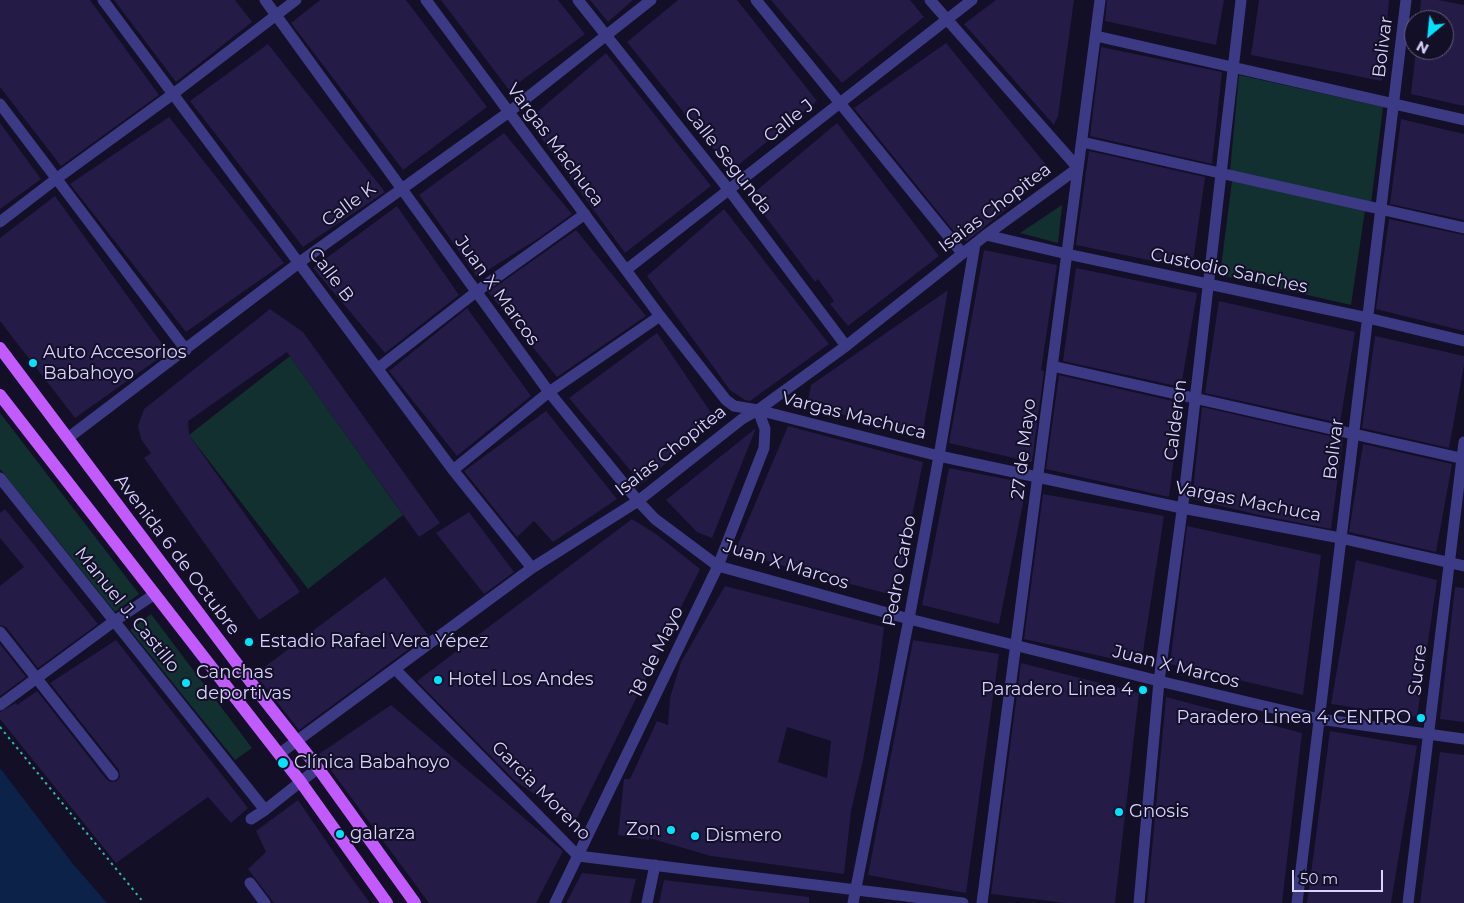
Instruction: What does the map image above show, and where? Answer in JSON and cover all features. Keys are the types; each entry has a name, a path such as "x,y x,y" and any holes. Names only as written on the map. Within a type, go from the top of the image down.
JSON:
{"main road":[{"name":"Avenida 6 de Octubre","path":"0,348 262,697 318,768 415,903"},
{"path":"0,395 300,782 387,903"}],"street":[{"name":"Calle B","path":"103,0 300,262 453,470 532,568"},
{"name":"Juan X Marcos","path":"265,0 549,392 638,501 655,519 718,566 909,620 1319,719 1464,739"},
{"path":"0,222 296,0"},
{"name":"Vargas Machuca","path":"426,0 660,316 726,400 734,406 758,410 939,456 1182,508 1340,538 1464,566"},
{"name":"Calle Segunda","path":"578,0 607,34 729,190 846,346"},
{"name":"Calle K","path":"68,438 300,262 509,112 651,0"},
{"path":"756,0 962,253"},
{"path":"930,0 1078,168"},
{"name":"Calle J","path":"626,270 972,0"},
{"name":"27 de Mayo","path":"982,903 1100,0"},
{"name":"Calderon","path":"1139,903 1159,681 1196,398 1241,0"},
{"name":"Bolivar","path":"1297,903 1406,0"},
{"path":"1096,36 1464,120"},
{"path":"0,104 186,350"},
{"path":"1082,142 1464,228"},
{"name":"Isaias Chopitea","path":"278,754 532,568 638,501 742,419 758,410 846,346 962,253 1078,168"},
{"path":"379,369 382,364 476,292 585,214"},
{"name":"Custodio Sanches","path":"986,235 1368,318 1464,341"},
{"name":"Pedro Carbo","path":"853,903 909,620 975,244"},
{"path":"453,470 549,392 660,316"},
{"path":"1052,366 1463,459"},
{"name":"18 de Mayo","path":"555,903 718,566 764,448 766,430 758,410"},
{"name":"Sucre","path":"1408,903 1464,442"},
{"name":"Manuel J. Castillo","path":"0,478 113,622 265,810"},
{"path":"0,705 113,622 155,594"},
{"path":"0,632 113,775"},
{"name":"Garcia Moreno","path":"395,669 578,856 963,903"},
{"path":"251,819 318,768"},
{"path":"648,903 655,865"},
{"path":"250,883 264,903"}],"path":[{"path":"0,727 144,903"}],"green space":[{"path":"1239,75 1383,107 1371,203 1230,171"},
{"path":"1232,181 1365,210 1351,305 1220,275"},
{"path":"1062,205 1058,243 1020,233"},
{"path":"290,356 403,515 308,589 189,435"},
{"path":"0,413 139,594 115,612 0,469"},
{"path":"151,614 252,748 235,760 130,630"}],"water":[{"path":"0,768 73,864 107,903 0,903"}],"building":[{"path":"0,0 90,0 159,95 61,166 0,87"},
{"path":"114,0 235,0 252,22 176,82"},
{"path":"320,0 406,0 487,107 403,170 291,23"},
{"path":"441,0 558,0 585,34 509,90"},
{"path":"590,0 633,0 608,22"},
{"path":"678,0 737,0 817,101 731,171 627,42"},
{"path":"771,0 910,0 924,17 842,83"},
{"path":"996,0 1074,0 1058,116 1054,125 964,24"},
{"path":"1107,0 1224,0 1216,45 1105,21"},
{"path":"1259,0 1389,0 1382,81 1251,55"},
{"path":"1421,0 1438,0 1464,5 1464,106 1411,94 1415,60 1454,60 1454,10 1420,10"},
{"path":"946,43 1052,172 967,241 960,239 854,108"},
{"path":"268,44 385,192 303,247 190,101"},
{"path":"1101,47 1222,72 1212,164 1090,136"},
{"path":"606,53 711,186 625,253 528,120"},
{"path":"169,117 284,263 186,332 70,184"},
{"path":"1401,119 1464,134 1464,220 1390,204"},
{"path":"0,123 41,179 0,209"},
{"path":"837,123 939,256 848,326 830,304 834,301 818,279 815,282 750,196"},
{"path":"504,133 572,214 539,238 477,277 419,195"},
{"path":"1089,151 1205,177 1192,269 1076,245"},
{"path":"55,196 168,352 75,418 0,321 0,238"},
{"path":"397,206 459,295 385,353 313,268"},
{"path":"724,209 829,344 750,401 745,400 730,390 647,276"},
{"path":"1389,219 1464,235 1464,331 1376,309"},
{"path":"576,230 646,316 557,377 488,292"},
{"path":"984,250 1057,265 1041,370 1044,371 1031,462 949,443"},
{"path":"1076,268 1197,293 1181,387 1063,361"},
{"path":"948,290 922,436 807,405 811,385"},
{"path":"1219,301 1355,332 1340,423 1205,393"},
{"path":"467,308 531,396 457,456 389,371"},
{"name":"Estadio Rafael Vera Yépez","path":"270,309 303,332 440,523 419,537 287,352 188,421 189,435 300,592 259,620 144,458 151,453 141,439 138,426 144,409"},
{"path":"657,333 716,420 642,484 569,398"},
{"path":"1375,336 1464,356 1449,448 1362,428"},
{"path":"1059,375 1181,403 1169,497 1046,469"},
{"path":"1202,407 1343,439 1331,529 1259,515 1192,499"},
{"path":"546,411 617,499 553,542 534,521 517,537 464,471"},
{"path":"788,426 923,462 896,596 735,551"},
{"path":"756,428 712,538 697,532 666,500"},
{"path":"1363,444 1452,464 1436,552 1349,532"},
{"path":"949,468 1027,483 999,624 922,605"},
{"path":"1043,494 1164,516 1141,665 1024,639"},
{"path":"5,509 98,624 38,668 6,627 0,625 0,586 24,567 0,538 0,513"},
{"path":"469,512 514,572 484,594 436,533"},
{"path":"632,519 656,534 700,569 575,822 514,780 417,681"},
{"path":"1187,526 1321,555 1303,695 1170,664"},
{"path":"1356,560 1437,580 1417,717 1331,704"},
{"path":"385,577 428,635 299,730 255,674"},
{"path":"725,586 884,627 879,669 863,760 851,811 844,874 711,856 649,838 649,840 618,835 624,779 630,779 657,721 668,725 670,698 681,662","holes":["787,727 831,741 827,778 778,762"]},
{"path":"1455,587 1464,588 1464,722 1440,719"},
{"path":"116,640 248,808 231,823 208,797 116,863 0,719 0,712 16,703 17,705 37,691 107,780 111,782 117,781 120,777 119,770 50,683"},
{"path":"913,640 999,654 966,893 868,875"},
{"path":"0,644 26,677 0,696"},
{"path":"1021,663 1139,693 1115,903 1066,903 991,894"},
{"path":"1166,697 1302,733 1282,903 1147,903"},
{"path":"391,705 563,851 536,903 429,903 319,754"},
{"path":"1330,731 1417,746 1391,903 1307,903"},
{"path":"1440,752 1464,755 1464,903 1420,903"},
{"path":"298,800 370,903 274,903 248,869 266,852 256,831"},
{"path":"582,873 636,879 630,903 566,903"},
{"path":"664,880 809,897 809,903 659,903"}],"place":[{"name":"Auto Accesorios Babahoyo","path":"33,363"},
{"name":"Estadio Rafael Vera Yépez","path":"249,642"},
{"name":"Hotel Los Andes","path":"438,680"},
{"name":"Canchas deportivas","path":"186,683"},
{"name":"Paradero Linea 4","path":"1143,690"},
{"name":"Paradero Linea 4 CENTRO","path":"1421,718"},
{"name":"Clínica Babahoyo","path":"283,763"},
{"name":"Gnosis","path":"1119,812"},
{"name":"Zon","path":"671,830"},
{"name":"galarza","path":"340,834"},
{"name":"Dismero","path":"695,836"}]}
